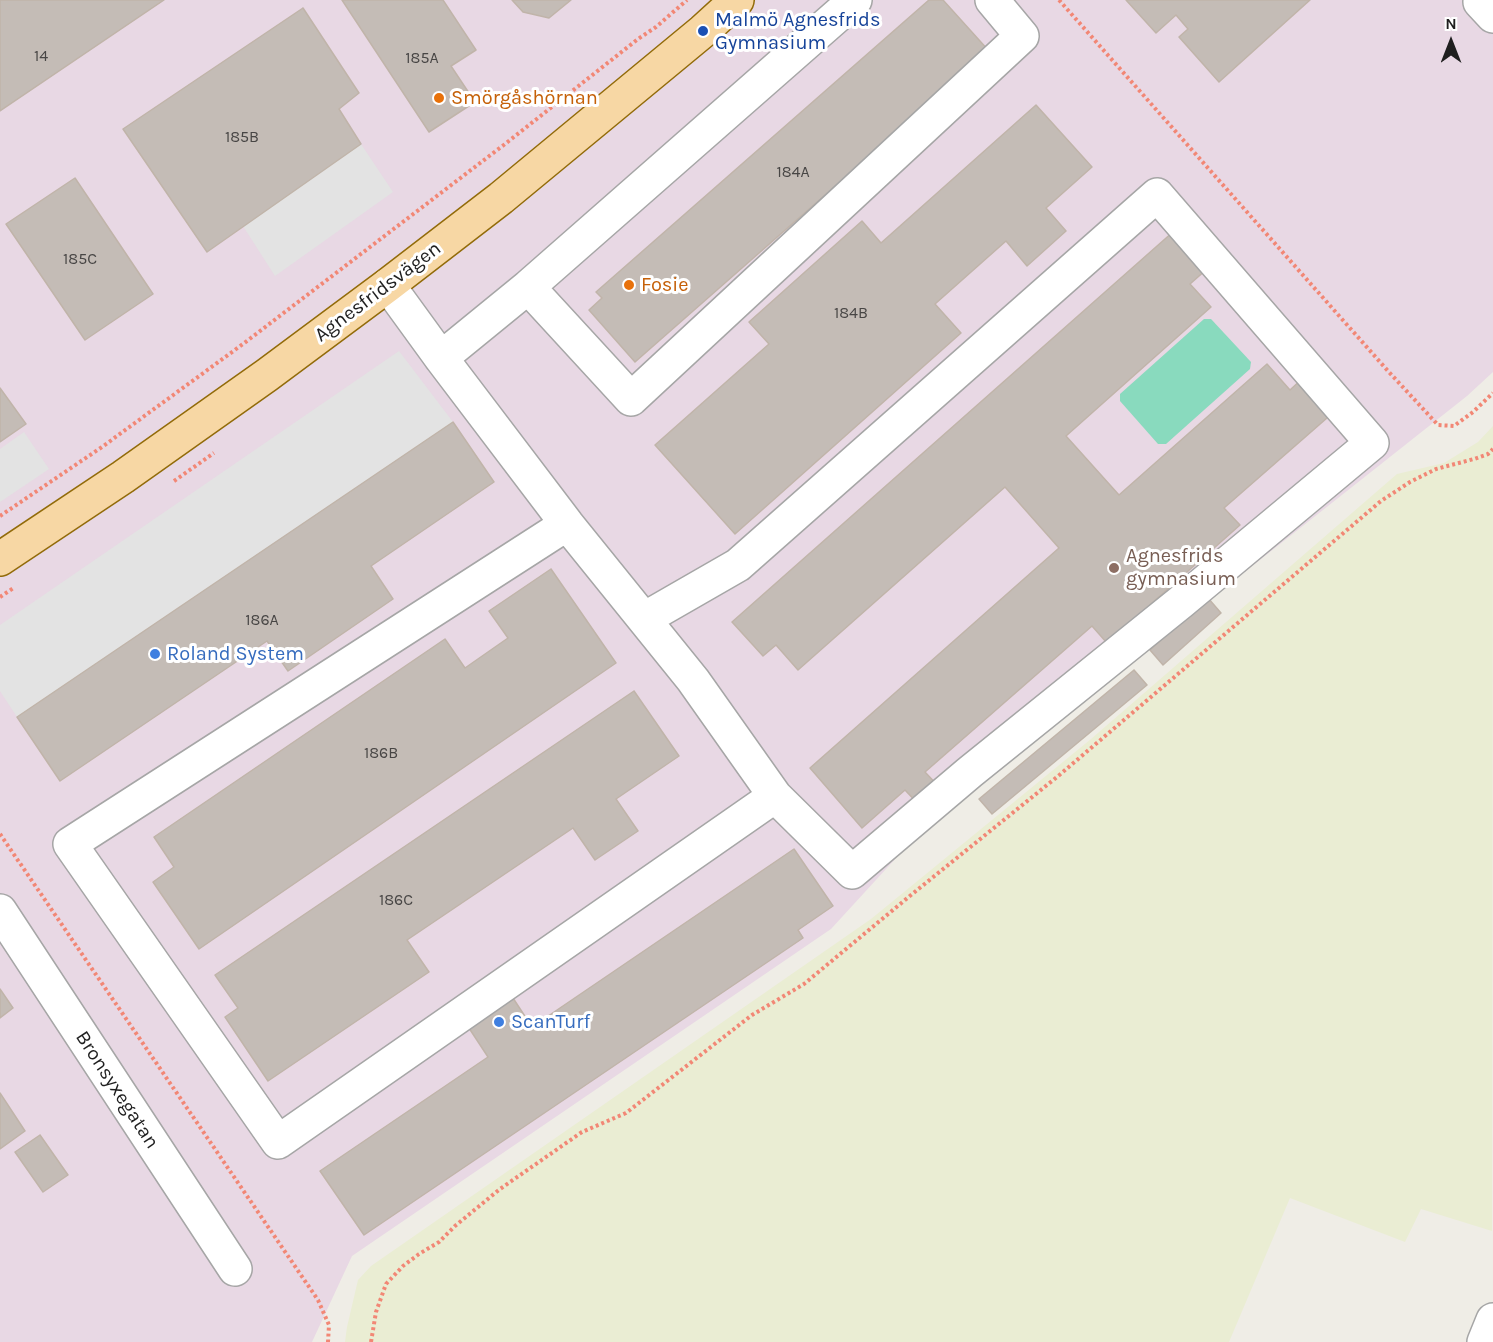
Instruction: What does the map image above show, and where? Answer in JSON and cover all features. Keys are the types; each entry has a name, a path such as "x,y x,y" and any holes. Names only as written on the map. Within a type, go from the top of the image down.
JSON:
{"main road":[{"name":"Agnesfridsvägen","path":"8,573 123,477 388,285 501,198 703,31 737,0"}],"street":[{"path":"441,358 528,287 855,0"},
{"path":"528,287 631,399 1022,36 992,0"},
{"path":"1482,0 1480,2 1493,16"},
{"path":"388,285 567,524 644,620 693,680 775,796 852,872 1372,443 1157,195 738,565 644,620"},
{"path":"567,524 70,844 278,1142 775,796"},
{"name":"Bronsyxegatan","path":"0,911 235,1269"},
{"path":"1484,1342 1493,1320"}],"path":[{"path":"0,516 102,447 243,344 505,144 656,27 687,0"},
{"path":"1059,0 1380,362 1438,424 1454,426 1493,393"},
{"path":"371,1342 376,1312 386,1284 403,1266 439,1242 500,1189 582,1132 626,1113 752,1015 804,984 1066,769 1380,501 1436,469 1474,459 1488,454 1493,449"},
{"path":"0,597 8,573"},
{"path":"0,834 318,1300 328,1325 328,1342"}],"shaded area":[{"path":"0,0 1493,0 1493,372 1467,396 930,821 831,929 352,1256 312,1342 0,1342"},
{"path":"361,144 393,192 275,276 243,226"},
{"path":"399,351 453,422 17,717 0,691 0,625"},
{"path":"24,432 49,469 0,502 0,449"}],"green space":[{"path":"1204,319 1211,319 1251,362 1250,369 1166,444 1158,444 1120,401 1120,394"},
{"path":"1493,426 1492,1231 1421,1209 1405,1242 1290,1198 1229,1342 345,1342 358,1280 371,1266 871,919 1091,739 1397,474 1444,463 1478,442"}],"building":[{"path":"0,0 164,0 0,111"},
{"path":"342,0 443,0 476,50 451,66 475,102 429,132"},
{"path":"512,0 571,0 549,18 523,12"},
{"path":"929,0 943,0 989,51 635,362 589,310 602,298 596,292"},
{"path":"1126,0 1310,0 1219,82 1179,37 1188,29 1176,15 1156,33"},
{"path":"303,8 359,93 339,109 361,144 207,252 123,129"},
{"path":"1036,105 1092,167 1046,208 1066,231 1027,266 1006,241 935,304 961,333 735,534 655,445 769,344 749,322 862,221 881,243"},
{"path":"75,178 153,294 85,340 6,224"},
{"path":"1174,231 1207,269 1190,284 1211,307 1066,436 1119,495 1267,364 1290,390 1304,377 1335,411 1224,508 1240,525 1107,643 1092,626 925,772 941,789 921,807 905,790 862,828 810,768 1059,548 1005,487 798,670 776,645 763,656 732,622"},
{"path":"0,388 26,424 0,442"},
{"path":"453,422 494,482 371,566 393,599 288,671 267,641 60,781 17,717"},
{"path":"551,569 616,663 199,949 153,882 174,867 154,837 445,639 465,668 508,638 489,611"},
{"path":"1208,598 1221,613 1163,665 1150,650"},
{"path":"1134,670 1147,685 992,814 979,799"},
{"path":"634,691 679,756 616,799 638,831 595,860 573,828 407,940 429,972 268,1081 225,1017 238,1008 215,975"},
{"path":"794,849 833,906 798,930 803,938 364,1235 320,1171 488,1057 467,1025 511,995 532,1027"},
{"path":"0,989 13,1008 0,1018"},
{"path":"0,1093 25,1131 0,1149"},
{"path":"40,1135 68,1175 43,1192 15,1152"}],"place":[{"name":"Malmö Agnesfrids Gymnasium","path":"703,31"},
{"name":"Smörgåshörnan","path":"439,98"},
{"name":"Fosie","path":"629,285"},
{"name":"Agnesfrids gymnasium","path":"1114,568"},
{"name":"Roland System","path":"155,654"},
{"name":"ScanTurf","path":"499,1022"}]}
